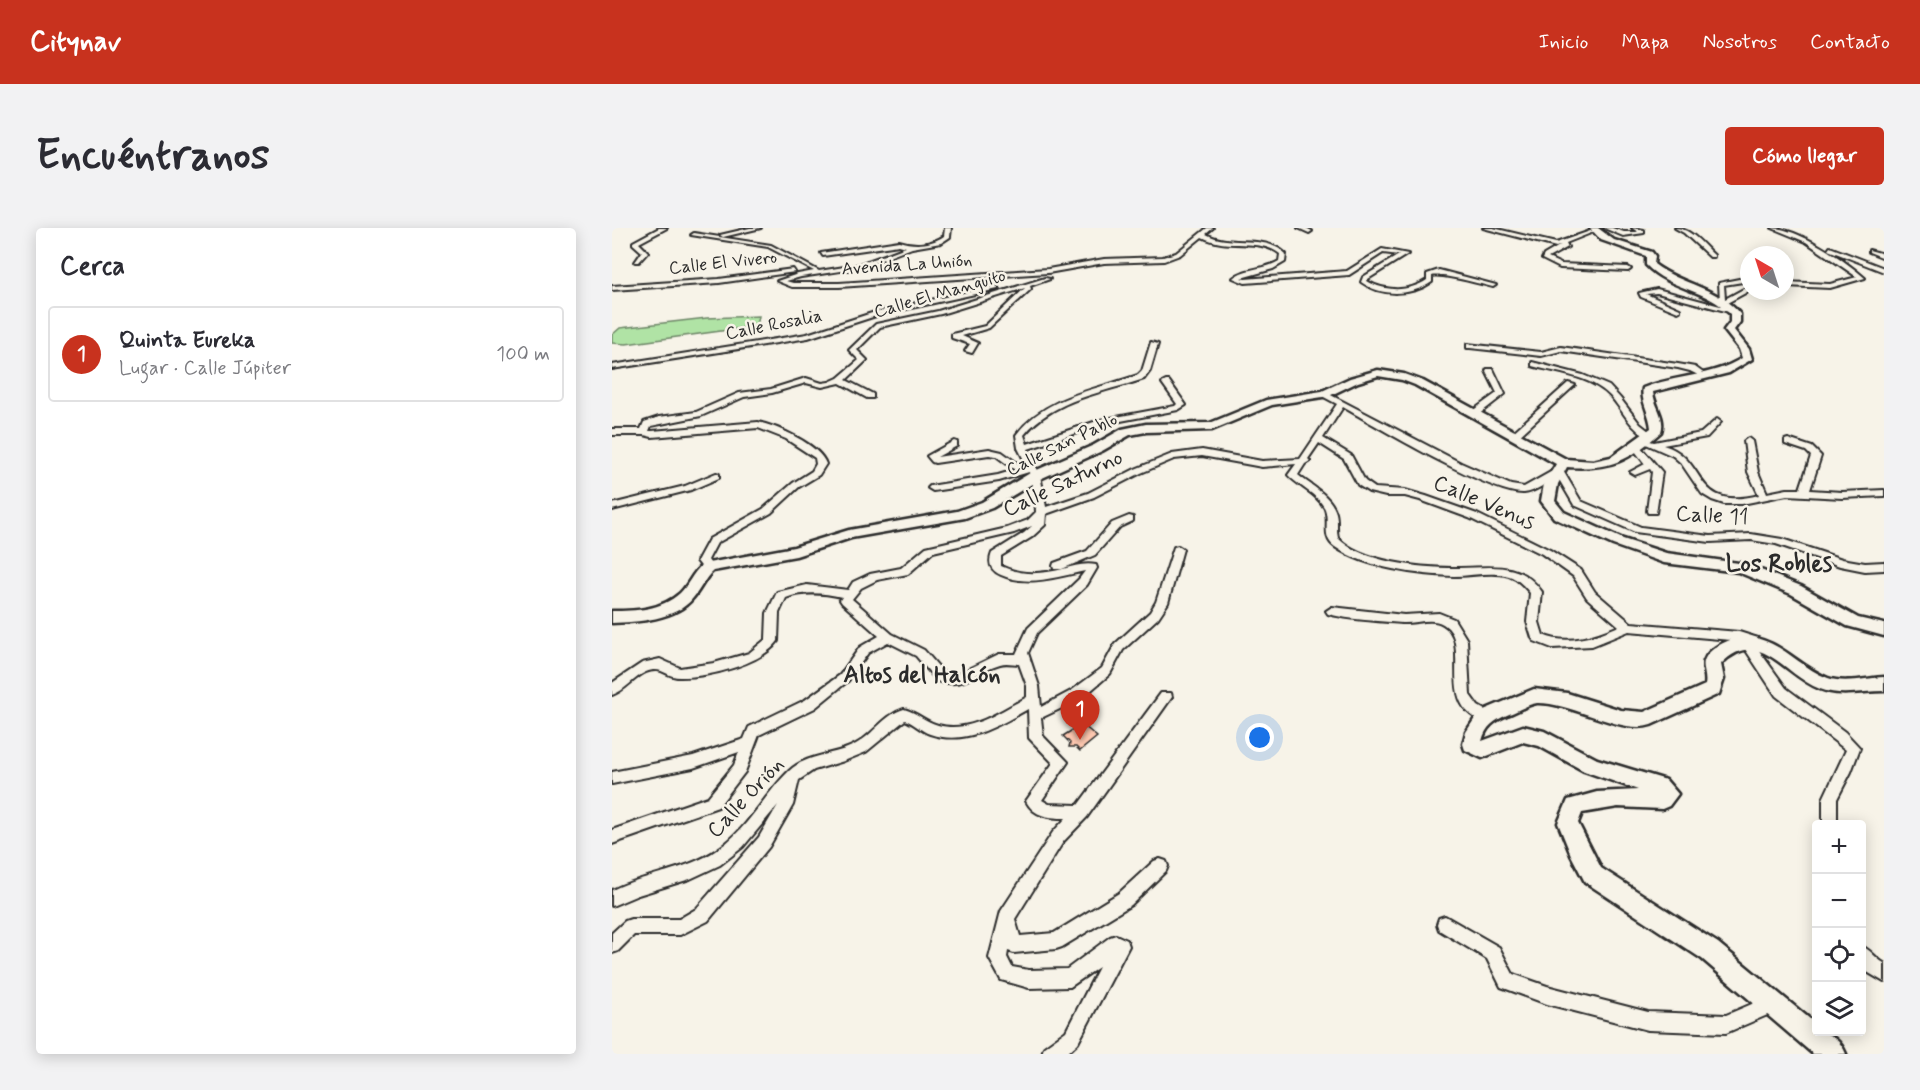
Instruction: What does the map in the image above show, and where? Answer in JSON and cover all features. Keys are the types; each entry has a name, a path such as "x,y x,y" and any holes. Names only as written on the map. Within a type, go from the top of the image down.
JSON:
{"street":[{"path":"637,261 645,252 635,243 664,228"},
{"path":"710,237 758,228"},
{"name":"Avenida La Unión","path":"948,228 945,240 911,247 868,264 836,272 790,276 780,281 792,285 839,285 1048,271 1113,261 1172,257 1210,228"},
{"path":"1301,228 1309,231"},
{"path":"1486,228 1547,244 1563,244 1594,229 1608,239 1649,254 1651,258 1648,263 1665,277 1724,301 1736,314 1735,322 1729,330 1744,349 1747,359 1740,365 1664,382 1647,390 1648,399 1656,415 1657,429 1650,440"},
{"path":"1607,228 1623,234 1641,234 1641,230 1635,228"},
{"path":"1678,228 1686,232 1712,256"},
{"path":"1777,228 1884,270"},
{"path":"1201,234 1218,242 1248,242 1270,246 1283,254 1282,262 1274,268 1240,275 1236,278 1239,280 1276,280 1349,273 1382,251 1388,250 1405,254 1365,278 1364,282 1370,286 1391,290 1415,289 1430,281 1429,275 1439,272 1455,279 1493,285"},
{"path":"694,235 769,246 816,270"},
{"path":"1794,284 1830,286 1862,278 1801,238"},
{"path":"823,255 899,243 911,247"},
{"path":"1563,244 1566,246 1546,256 1545,259 1556,266 1628,269"},
{"path":"1871,251 1884,256"},
{"name":"Calle Rosalia","path":"612,367 808,336 877,313 1095,269 1113,261"},
{"name":"Calle El Vivero","path":"612,288 719,281 764,273 816,270 836,272"},
{"path":"969,351 974,343 955,336 987,327 1015,302 1021,293 1043,280"},
{"name":"Calle El Manguito","path":"842,380 863,360 853,350 878,325 939,313 1043,280"},
{"path":"1724,301 1721,284 1740,281"},
{"path":"1678,310 1643,296 1642,293 1657,291 1733,311"},
{"path":"1724,301 1740,293"},
{"path":"1082,812 1046,811 1033,801 1060,762 1036,738 1034,686 1022,653 1032,631 1083,582 1092,568 1085,567 1034,579 1023,578 1007,575 996,568 996,555 1041,523 1041,512 1020,435 1027,424 1072,399 1141,377 1146,371 1154,344"},
{"path":"1470,346 1541,354 1561,349 1678,366 1692,369 1702,375"},
{"path":"1535,364 1597,383 1608,390 1639,430 1650,440 1680,455 1703,490 1715,498 1743,502 1788,492 1844,495 1884,494"},
{"path":"1475,414 1501,394 1490,371"},
{"name":"Calle San Pablo","path":"708,567 796,551 849,534 960,515 987,505 1030,472 1098,448 1126,432 1146,428 1212,426 1270,402 1325,394 1354,380 1378,373 1404,377 1514,436 1561,467"},
{"path":"644,432 647,424 651,422 698,414 742,395 772,391 806,380 822,385 842,380 870,396"},
{"path":"1022,448 1103,422 1178,408 1182,405 1166,383"},
{"path":"1514,436 1571,386"},
{"path":"1325,394 1459,466 1509,488 1523,490 1561,467 1593,465 1615,460 1650,440 1704,435 1717,422"},
{"path":"1342,403 1293,476 1324,501 1331,511 1330,533 1334,541 1342,546 1367,559 1424,569 1455,572 1494,569 1514,574 1529,581 1536,592 1533,622 1538,638 1552,644 1592,642 1628,627 1739,636 1770,647 1826,685 1881,687"},
{"path":"612,432 652,434 758,425 789,437 819,457 821,464 816,473 796,485 767,511 713,541 702,561 708,567 698,576 687,596 670,607 642,616 612,617"},
{"name":"Calle Venus","path":"1317,439 1348,457 1361,483 1372,490 1405,493 1423,498 1473,516 1546,552 1578,573 1591,595 1628,627"},
{"path":"1748,441 1753,472 1764,496"},
{"path":"1788,442 1809,449 1816,456 1804,493"},
{"path":"954,444 932,456 934,460 989,452 999,454 1030,472"},
{"path":"1636,447 1657,472 1652,511"},
{"name":"Calle Saturno","path":"850,594 857,585 874,577 904,571 930,549 1010,531 1032,522 1041,512 1091,495 1172,457 1202,453 1262,464 1305,461"},
{"path":"1635,472 1651,465"},
{"path":"1561,467 1551,484 1548,501 1559,514 1585,529 1664,558 1741,567 1796,590 1852,622 1884,630"},
{"name":"Calle 11","path":"1561,467 1577,503 1639,530 1710,539 1750,537 1778,542 1840,562 1865,567 1884,566"},
{"path":"933,488 1030,472"},
{"path":"612,507 688,488 716,476"},
{"path":"1023,578 1091,553 1116,525 1129,519"},
{"path":"1034,716 1076,695 1106,671 1119,647 1154,615 1162,603 1179,549"},
{"path":"612,690 642,668 660,664 680,673 714,668 753,656 772,641 773,613 781,595 797,589 814,588 850,594 846,600 888,637 920,653 941,678 960,679 999,659 1024,659"},
{"path":"1332,611 1404,619 1439,617 1449,622 1461,640 1464,696 1473,710 1485,717"},
{"path":"612,837 713,802 740,768 754,731 810,704 844,678 864,650 888,637"},
{"path":"1770,647 1747,643 1729,646 1712,662 1715,679 1713,689 1645,720 1621,717 1567,700 1534,696 1485,717 1475,732 1472,744 1482,750 1502,740 1523,734 1544,740 1591,765 1659,786 1668,794 1662,800 1634,797 1601,798 1575,806 1568,823 1578,848 1593,875 1710,951 1833,1054"},
{"path":"1747,643 1780,692 1853,748 1830,799 1830,820"},
{"path":"1051,1054 1072,1037 1102,976 1121,946 1116,943 1070,978 1029,979 1007,974 998,958 1006,917 1059,837 1082,812 1166,697"},
{"name":"Calle Orión","path":"612,898 666,878 690,873 717,859 752,827 794,775 809,764 823,762 859,749 891,720 904,714 917,717 930,728 949,734 963,733 1033,700"},
{"path":"612,778 693,762 749,743"},
{"path":"612,945 630,927 681,927 702,915 764,842 786,805 794,775"},
{"path":"1006,917 1014,945 1056,941 1125,899 1160,866"},
{"path":"1445,924 1492,953 1507,981 1547,995 1648,1021 1726,1024 1773,1004"},
{"path":"1866,961 1884,973"}],"green space":[{"path":"759,316 757,326 626,344 612,343 612,335 620,328 707,318"}],"building":[{"path":"1082,724 1097,737 1080,751 1076,747 1069,747 1070,743 1063,736"}],"place":[{"name":"Quinta Eureka","path":"1080,740"}],"district":[{"name":"Los Robles","path":"1779,564"},
{"name":"Altos del Halcón","path":"922,675"}]}
